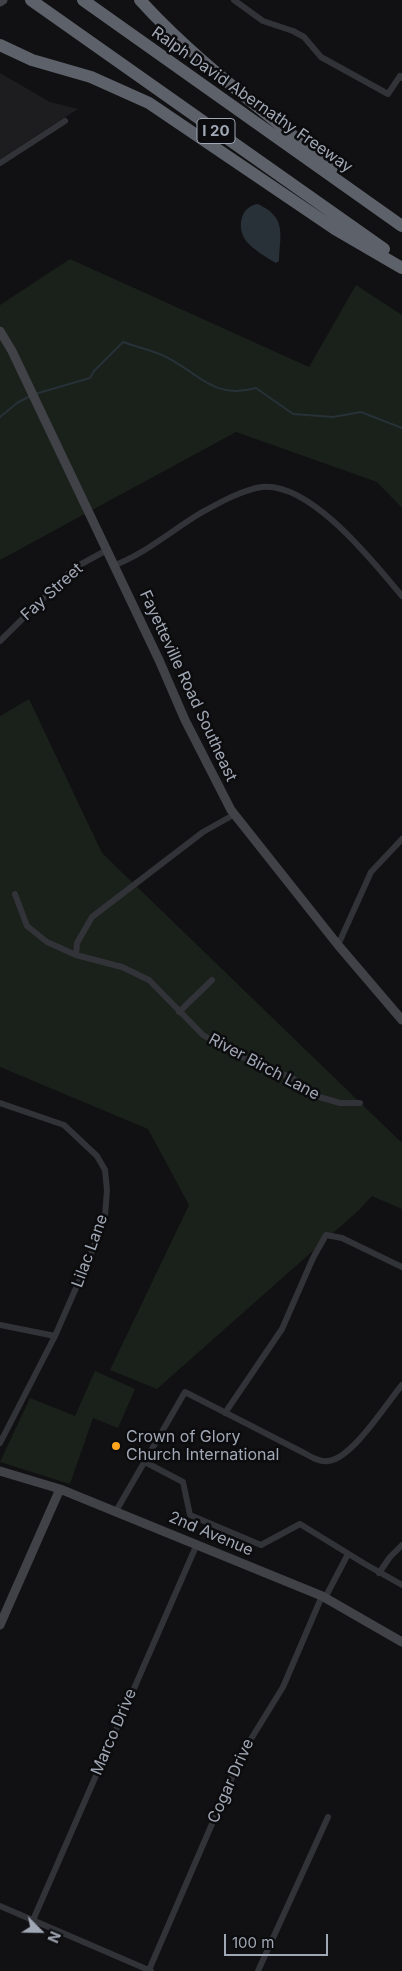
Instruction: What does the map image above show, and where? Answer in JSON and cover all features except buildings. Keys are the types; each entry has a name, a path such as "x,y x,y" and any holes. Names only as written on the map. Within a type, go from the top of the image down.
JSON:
{"highway":[{"name":"I 20","path":"31,0 402,262"},
{"name":"Ralph David Abernathy Freeway","path":"83,0 400,224"},
{"path":"140,0 195,55 400,224"},
{"path":"0,44 32,60 91,77 149,102 335,229 402,268"}],"street":[{"path":"234,0 263,21 293,31 304,37 321,57 388,94 400,76 402,78"},
{"path":"0,163 65,121"},
{"name":"Fayetteville Road Southeast","path":"0,331 12,351 115,565 185,720 235,814 338,945 402,1020"},
{"path":"115,565 131,559 199,514 229,499 263,487 280,489 302,499 330,519 354,540 402,596"},
{"name":"Fay Street","path":"0,640 68,573 107,550"},
{"path":"76,954 77,943 92,917 203,832 235,814"},
{"path":"338,945 371,872 402,839"},
{"name":"River Birch Lane","path":"15,894 27,926 47,942 76,954 122,967 149,980 179,1012 210,1040 232,1053 294,1079 316,1096 340,1104 360,1103"},
{"path":"179,1012 212,980"},
{"name":"Lilac Lane","path":"0,1103 64,1125 97,1156 105,1170 107,1190 105,1216 94,1249 55,1336 0,1443"},
{"path":"225,1413 282,1329 313,1258 326,1235 342,1238 402,1267"},
{"path":"0,1325 55,1336"},
{"path":"116,1511 185,1392 320,1461 329,1461 347,1453 402,1385"},
{"path":"144,1461 183,1482 190,1515 261,1545 300,1524 379,1573 402,1584"},
{"name":"2nd Avenue","path":"0,1471 60,1489 323,1597 402,1642"},
{"path":"0,1626 60,1489"},
{"name":"Marco Drive","path":"33,1920 197,1544"},
{"path":"379,1573 390,1557 402,1546"},
{"name":"Cogar Drive","path":"151,1970 242,1752 283,1687 323,1597 348,1554"},
{"path":"258,1971 328,1817"},
{"path":"0,1906 151,1970"}],"shaded area":[{"path":"0,73 50,102 78,109 0,159"},
{"path":"258,204 274,215 280,227 279,261 276,263 250,245 242,231 241,225 244,213 247,209"},
{"path":"70,259 309,367 356,285 402,315 402,508 377,482 236,432 0,560 0,305"},
{"path":"29,699 102,853 402,1143 402,1209 372,1196 359,1210 157,1389 110,1370 189,1205 148,1129 0,1067 0,716"},
{"path":"95,1371 135,1389 118,1428 93,1418 70,1484 0,1462 30,1398 75,1416"}],"waterway":[{"path":"35,394 90,378 94,371 123,342 164,356 217,388 241,391 256,388 293,414 333,417 361,412 402,428"},
{"path":"0,417 17,403 30,396"}],"place":[{"name":"Crown of Glory Church International","path":"116,1446"}]}
